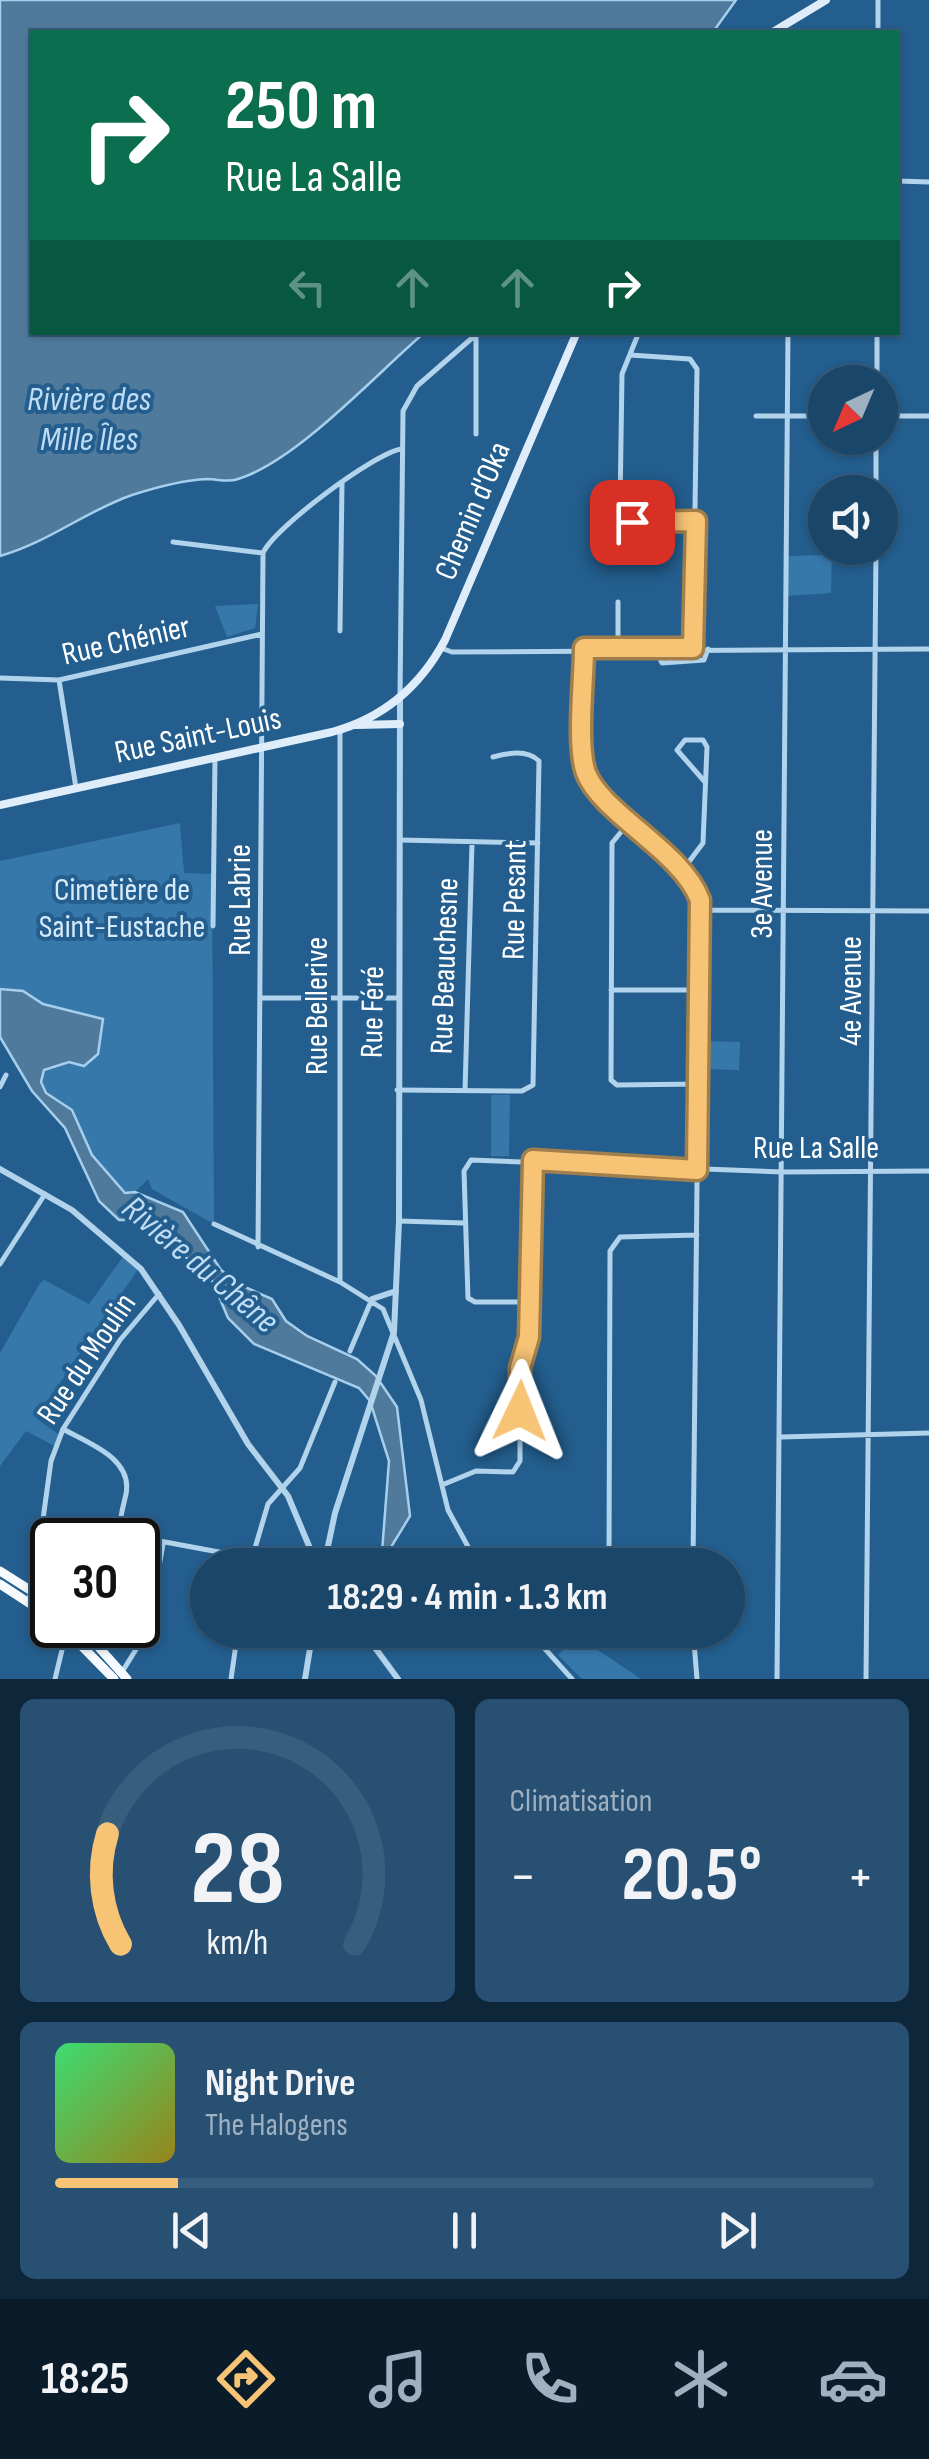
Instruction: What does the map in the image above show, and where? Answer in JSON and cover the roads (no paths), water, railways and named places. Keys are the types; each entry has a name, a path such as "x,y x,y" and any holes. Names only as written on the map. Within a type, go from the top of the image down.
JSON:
{"main road":[{"path":"788,29 826,0"},
{"name":"Chemin d'Oka","path":"400,698 423,676 442,648 576,335"},
{"name":"Rue Saint-Louis","path":"0,805 340,730 400,698"},
{"path":"356,724 400,724"},
{"path":"0,1570 20,1583 30,1596"},
{"path":"0,1584 30,1596"},
{"path":"89,1648 121,1677"},
{"path":"101,1648 114,1661 121,1677"}],"street":[{"path":"878,0 878,30"},
{"path":"900,181 929,182"},
{"name":"Rue Féré","path":"326,1548 394,1332 398,1291 401,450 408,395 477,335"},
{"path":"476,434 478,335"},
{"path":"638,335 622,374 620,507 632,522 696,521"},
{"name":"3e Avenue","path":"777,1679 788,335"},
{"path":"876,365 877,335"},
{"path":"630,354 690,359 696,365 693,648"},
{"path":"756,416 808,416"},
{"path":"898,416 929,416"},
{"path":"173,542 263,553 271,540 342,483 401,450"},
{"path":"340,631 342,483"},
{"name":"Rue Labrie","path":"258,1248 263,998 263,553"},
{"name":"4e Avenue","path":"866,1679 876,565"},
{"path":"618,602 618,648"},
{"name":"Rue Chénier","path":"0,678 59,680 262,634"},
{"path":"442,648 452,652 929,648"},
{"path":"584,648 586,773 682,871 695,887 701,910 693,1548"},
{"path":"656,648 662,663 698,664 708,648"},
{"path":"59,680 76,788"},
{"name":"Rue Bellerive","path":"340,730 340,1282"},
{"path":"682,871 703,843 705,782 703,740 685,740 677,750 705,782"},
{"name":"Rue Pesant","path":"465,1091 530,1087 535,1078 539,760 533,755 510,752 492,757"},
{"path":"214,926 215,758"},
{"path":"630,821 612,843 609,1073 613,1084 699,1084"},
{"path":"400,840 538,843"},
{"name":"Rue Beauchesne","path":"465,1091 472,843"},
{"path":"701,910 929,911"},
{"path":"611,990 700,990"},
{"path":"263,998 398,998"},
{"path":"0,1087 6,1075"},
{"path":"397,1090 465,1091"},
{"name":"Rue La Salle","path":"464,1223 466,1166 471,1160 697,1170 929,1171"},
{"path":"442,1484 476,1471 512,1472 518,1468 520,1368 529,1337 531,1302 533,1160"},
{"path":"0,1169 86,1220 125,1254 159,1294 248,1444 282,1488 312,1548"},
{"path":"0,1264 45,1194"},
{"path":"399,1221 464,1223 468,1298 476,1302 531,1302"},
{"path":"214,1224 258,1248 340,1282 383,1308 421,1400 448,1510 469,1548"},
{"path":"610,1548 610,1252 620,1237 697,1235"},
{"path":"350,1351 372,1299 398,1291"},
{"name":"Rue du Moulin","path":"42,1518 52,1461 63,1429 129,1327 159,1294"},
{"path":"255,1548 268,1504 300,1468 335,1382"},
{"path":"63,1429 107,1453 122,1468 127,1488 122,1534 190,1549"},
{"path":"781,1436 929,1433"},
{"path":"121,1677 148,1630 164,1544"},
{"path":"20,1583 30,1573"},
{"path":"54,1679 60,1648"},
{"path":"230,1679 235,1648"},
{"path":"306,1679 310,1648"},
{"path":"375,1648 398,1679"},
{"path":"544,1648 572,1679"},
{"path":"694,1648 697,1679"},
{"path":"114,1661 134,1654"}],"water":[{"name":"Rivière des Mille Îles","path":"0,0 736,0 714,30 30,30 30,335 422,335 310,436 261,469 234,480 189,481 132,495 0,556"},
{"name":"Rivière du Chêne","path":"0,989 23,991 43,1004 103,1019 98,1054 84,1066 69,1062 44,1070 41,1082 46,1093 72,1110 92,1155 125,1193 135,1192 183,1212 221,1270 238,1284 272,1299 286,1321 307,1336 357,1359 376,1376 397,1407 410,1516 390,1548 382,1548 389,1461 370,1401 359,1388 254,1344 228,1318 213,1282 196,1264 127,1220 119,1220 99,1201 65,1128 32,1091 0,1037"}],"park label":[{"name":"Cimetière de Saint-Eustache","path":"122,908"}]}
